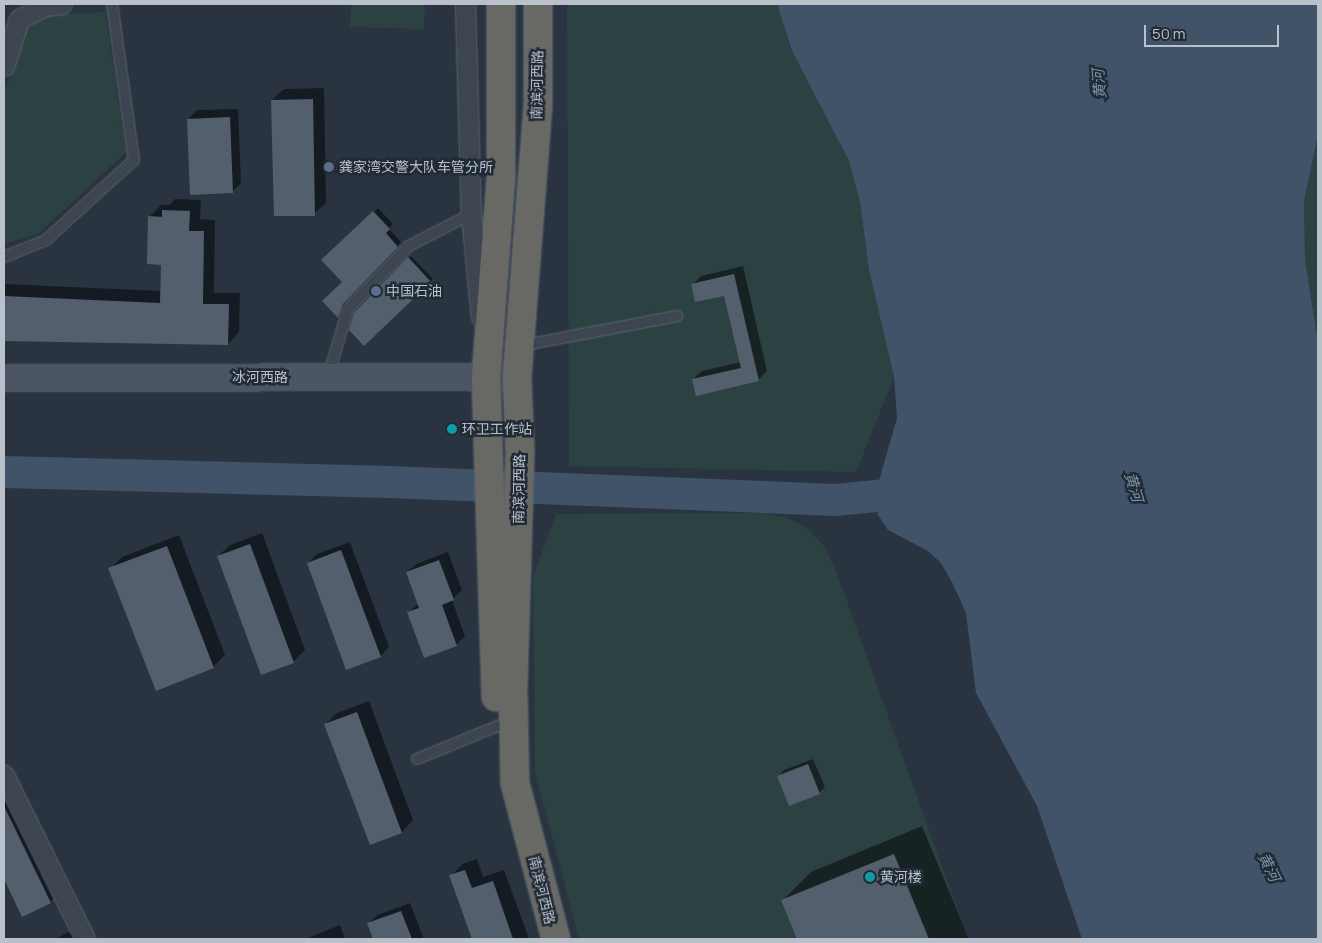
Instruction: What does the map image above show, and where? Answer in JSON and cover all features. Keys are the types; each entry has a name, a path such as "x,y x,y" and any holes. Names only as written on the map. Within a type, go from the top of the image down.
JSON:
{"highway":[{"name":"南滨河西路","path":"501,4 501,176 486,377 498,726 502,784 540,939"},
{"name":"南滨河西路","path":"538,4 538,105 517,377 520,453 513,690 515,783 556,939"}],"main road":[{"name":"冰河西路","path":"4,378 517,377"}],"street":[{"path":"4,66 19,19 44,6 62,4"},
{"name":"南滨河西路","path":"465,4 471,214 486,377"},
{"path":"4,775 85,939"}],"lane":[{"path":"4,257 46,240 134,160 112,4"},
{"path":"328,377 348,309 409,246 471,214"},
{"path":"519,346 677,316"},
{"path":"417,759 498,726"}],"green space":[{"path":"351,4 425,4 424,29 350,27"},
{"path":"567,4 777,4 792,51 849,161 860,202 869,270 894,377 856,472 569,466"},
{"path":"105,12 126,152 38,234 4,244 4,93 26,30 43,15"},
{"path":"1318,134 1318,343 1305,260 1304,201"},
{"path":"761,513 785,517 807,528 824,546 835,568 968,939 579,939 535,772 533,577 556,514"}],"water":[{"name":"黄河","path":"777,4 1318,4 1318,134 1304,201 1305,260 1318,343 1318,939 1082,939 1037,806 976,693 966,613 952,582 941,563 928,551 888,530 878,515 874,498 897,418 894,377 869,270 860,202 849,161 792,51"}],"building":[{"path":"313,99 315,216 274,216 271,100"},
{"path":"230,117 233,193 190,195 187,119"},
{"path":"162,210 190,211 189,231 204,231 203,304 229,304 228,345 4,341 4,296 160,303 161,265 147,264 148,216 162,217"},
{"path":"373,211 390,229 386,233 398,247 343,304 338,318 322,301 342,282 321,260"},
{"path":"408,257 431,282 364,346 349,330 354,313"},
{"path":"734,274 759,381 696,396 692,379 741,368 724,296 695,302 691,284"},
{"path":"250,544 294,663 261,675 217,556"},
{"path":"167,546 214,668 156,691 108,568"},
{"path":"341,550 381,657 346,670 307,563"},
{"path":"439,560 454,600 442,605 457,646 424,658 407,612 419,608 406,572"},
{"path":"357,712 402,833 370,845 324,724"},
{"path":"808,764 820,794 789,806 777,776"},
{"path":"4,806 51,903 22,917 4,879"},
{"name":"黄河楼","path":"894,854 929,939 797,939 781,900"},
{"path":"465,870 472,888 493,881 513,939 472,939 449,875"},
{"path":"401,911 412,939 373,939 367,923"}],"waterway":[{"path":"4,472 389,482 835,500 918,492"}],"place":[{"name":"龚家湾交警大队车管分所","path":"329,167"},
{"name":"中国石油","path":"376,291"},
{"name":"环卫工作站","path":"452,429"},
{"name":"黄河楼","path":"870,877"}]}
